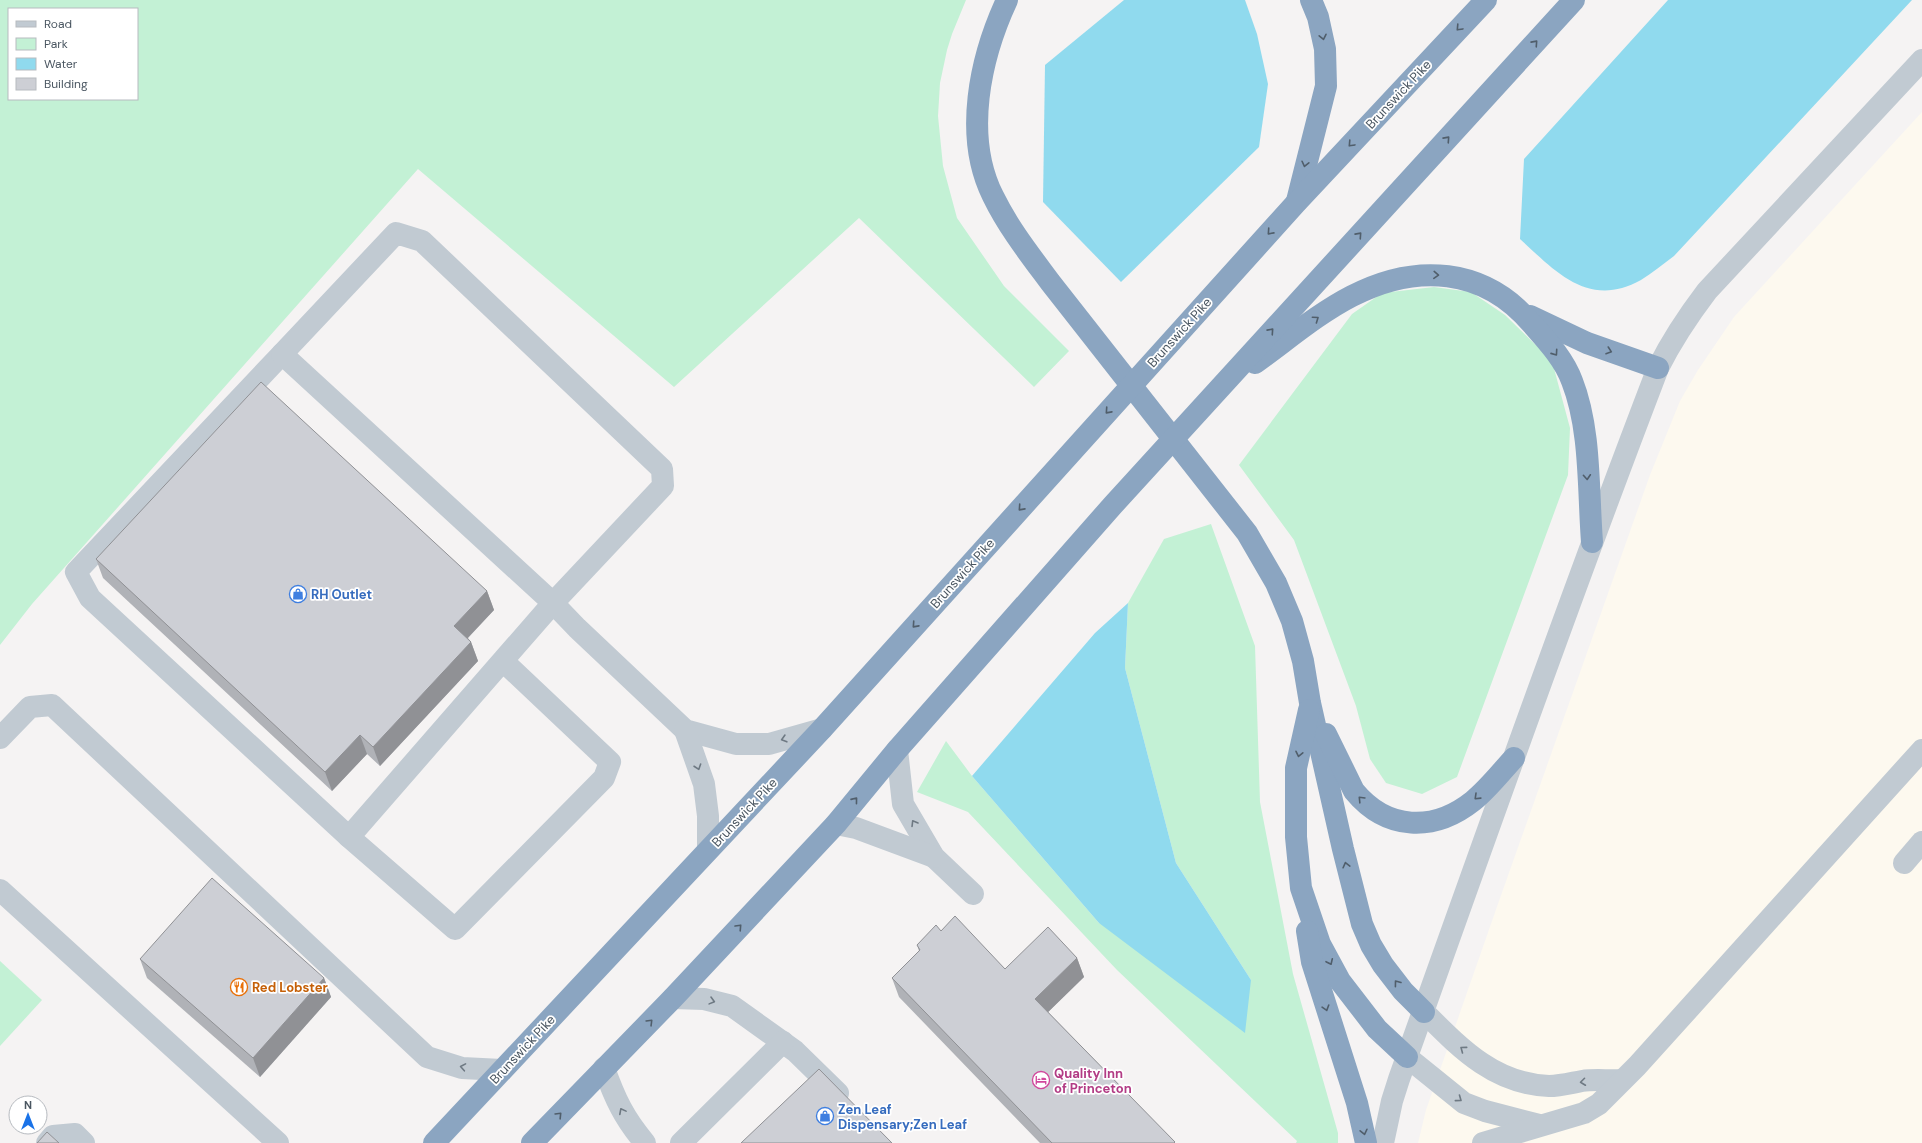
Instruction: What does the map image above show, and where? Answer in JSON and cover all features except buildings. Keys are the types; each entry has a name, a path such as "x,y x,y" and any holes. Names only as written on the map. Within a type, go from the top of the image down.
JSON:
{"highway":[{"path":"1007,0 994,27 984,60 979,98 979,141 983,170 992,196 1022,243 1050,282 1247,533 1276,583 1292,621 1303,661 1310,703 1343,849 1362,924 1371,945 1383,965 1403,991 1424,1012"},
{"path":"1296,203 1326,86 1325,49 1318,17 1311,0"},
{"name":"Brunswick Pike","path":"434,1143 822,729 1296,203 1486,0"},
{"path":"532,1143 673,998 836,824 897,750 1025,603 1574,0"},
{"path":"1217,391 1318,318 1352,296 1380,284 1406,277 1426,274 1448,275 1465,279 1496,292 1522,312 1587,343 1658,368"},
{"path":"1522,312 1550,345 1564,365 1572,380 1584,429 1592,542"},
{"path":"1310,703 1354,791 1368,806 1378,813 1397,821 1419,823 1440,820 1450,816 1475,800 1514,758"},
{"path":"1310,703 1296,768 1296,837 1301,888 1312,962 1357,1103 1366,1143"},
{"path":"1301,888 1320,944 1340,981 1377,1029 1407,1057"}],"street":[{"path":"1384,1143 1392,1101 1407,1057 1592,542 1658,368 1669,344 1684,321 1707,291 1922,60"},
{"path":"349,837 553,603 663,486 662,469 422,241 396,233 76,572 90,598 349,837 455,929 604,778 610,762 503,661"},
{"path":"282,354 553,603 577,628 685,730 704,784 708,816 708,850"},
{"path":"0,738 30,707 52,705 389,1023 427,1057 462,1068 502,1070"},
{"path":"685,730 736,744 769,744 822,729"},
{"path":"897,750 903,804 934,857 973,894"},
{"path":"1483,1143 1539,1125 1556,1122 1584,1113 1599,1104 1654,1047 1922,750"},
{"path":"836,824 856,828 934,857"},
{"path":"1904,863 1922,842"},
{"path":"0,890 278,1143"},
{"path":"673,998 704,999 732,1006 795,1051 850,1105"},
{"path":"1424,1012 1463,1049 1488,1067 1516,1081 1550,1086 1584,1081 1622,1080"},
{"path":"681,1143 783,1042"},
{"path":"1407,1057 1464,1103 1485,1111 1539,1125"},
{"path":"604,1068 615,1098 628,1123 645,1143"},
{"path":"47,1143 53,1136 75,1134 84,1143"}],"shaded area":[{"path":"1922,112 1922,1143 1418,1143 1426,1110 1499,901 1650,475 1680,401 1698,370 1734,317"}],"green space":[{"path":"0,0 966,0 952,34 940,83 938,116 943,166 957,218 1004,286 1069,351 1034,387 859,218 674,387 418,169 32,604 0,645"},
{"path":"1434,287 1471,292 1505,315 1552,361 1570,428 1568,475 1457,777 1422,794 1386,783 1370,759 1356,706 1294,540 1239,465 1352,314 1382,293"},
{"path":"1211,524 1255,646 1260,802 1293,974 1338,1133 1338,1143 1296,1143 1297,1141 1117,970 968,812 917,792 946,741 972,776 1099,923 1251,980 1176,863 1125,668 1128,603 1164,539"},
{"path":"0,961 42,1000 0,1046"}],"water":[{"path":"1124,0 1245,0 1257,34 1268,84 1259,147 1121,282 1043,202 1045,65"},
{"path":"1668,0 1912,0 1674,256 1641,280 1622,288 1605,290 1589,288 1574,283 1560,274 1520,239 1524,159"},
{"path":"1128,603 1125,668 1176,863 1251,980 1245,1033 1099,923 972,776 1095,633"}],"place":[{"name":"RH Outlet","path":"298,594"},
{"name":"Red Lobster","path":"239,987"},
{"name":"Quality Inn of Princeton","path":"1041,1080"},
{"name":"Zen Leaf Dispensary;Zen Leaf","path":"825,1116"}]}
